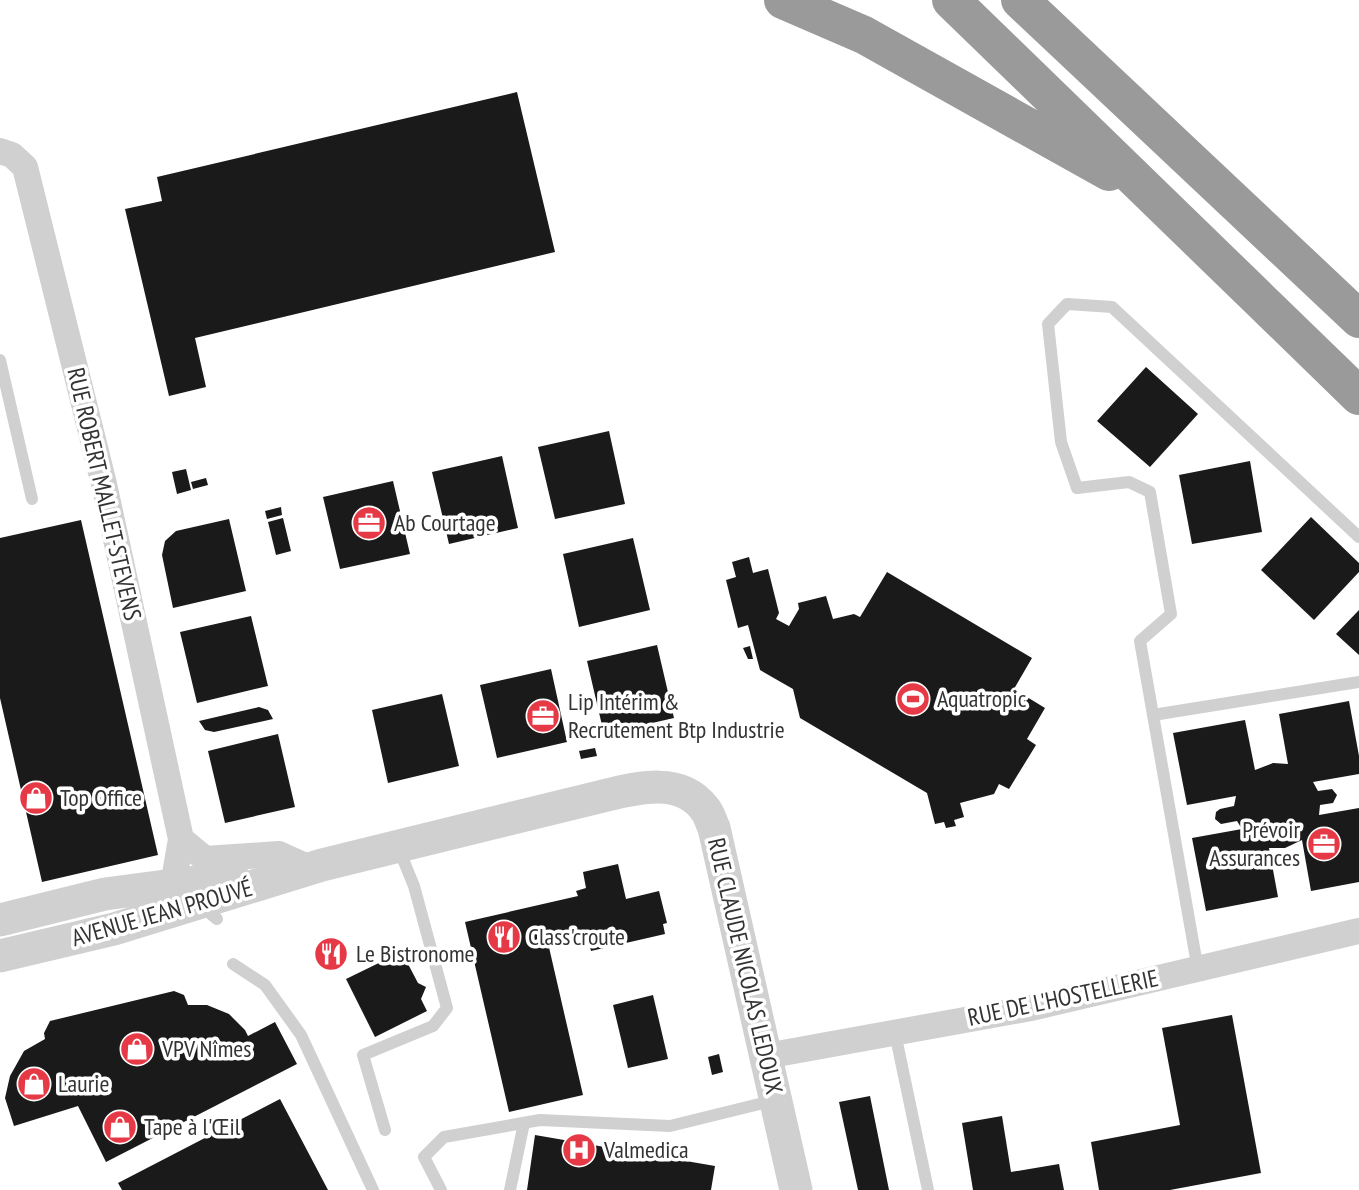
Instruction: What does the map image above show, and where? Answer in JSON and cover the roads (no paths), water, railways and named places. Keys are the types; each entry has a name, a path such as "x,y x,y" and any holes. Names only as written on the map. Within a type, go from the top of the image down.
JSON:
{"highway":[{"path":"783,0 864,35 920,64 1114,174 1182,224"},
{"path":"951,0 1359,396"},
{"path":"1020,0 1359,319"}],"street":[{"name":"RUE ROBERT MALLET-STEVENS","path":"6,153 24,167 101,471 181,839 175,874 197,902"},
{"name":"AVENUE JEAN PROUVÉ","path":"0,956 114,929 315,866 645,787"},
{"name":"RUE CLAUDE NICOLAS LEDOUX","path":"645,787 679,789 704,807 714,828 796,1190"},
{"path":"181,839 205,859 279,854 315,866"},
{"name":"AVENUE JEAN PROUVÉ","path":"0,920 105,894 197,902"},
{"name":"RUE DE L'HOSTELLERIE","path":"766,1056 1031,1008 1359,931"}],"lane":[{"path":"1198,970 1140,641 1171,614 1150,492 1129,482 1077,488 1061,442 1048,324 1067,304 1112,307 1359,537"},
{"path":"0,360 32,499"},
{"path":"1153,715 1359,682"},
{"path":"385,1129 363,1055 433,1026 447,1008 414,886 398,847"},
{"path":"233,964 265,985 301,1035 373,1190"},
{"path":"895,1032 928,1190"},
{"path":"441,1190 424,1157 444,1138 540,1120 670,1126 776,1100"},
{"path":"510,1190 524,1123"}],"place":[{"name":"Ab Courtage","path":"369,523"},
{"name":"Aquatropic","path":"913,699"},
{"name":"Lip Intérim & Recrutement Btp Industrie","path":"543,716"},
{"name":"Top Office","path":"36,798"},
{"name":"Prévoir Assurances","path":"1324,844"},
{"name":"Class'croute","path":"504,937"},
{"name":"Le Bistronome","path":"331,954"},
{"name":"VPV Nîmes","path":"137,1049"},
{"name":"Laurie","path":"34,1084"},
{"name":"Tape à l'Œil","path":"120,1127"},
{"name":"Valmedica","path":"579,1150"}]}
